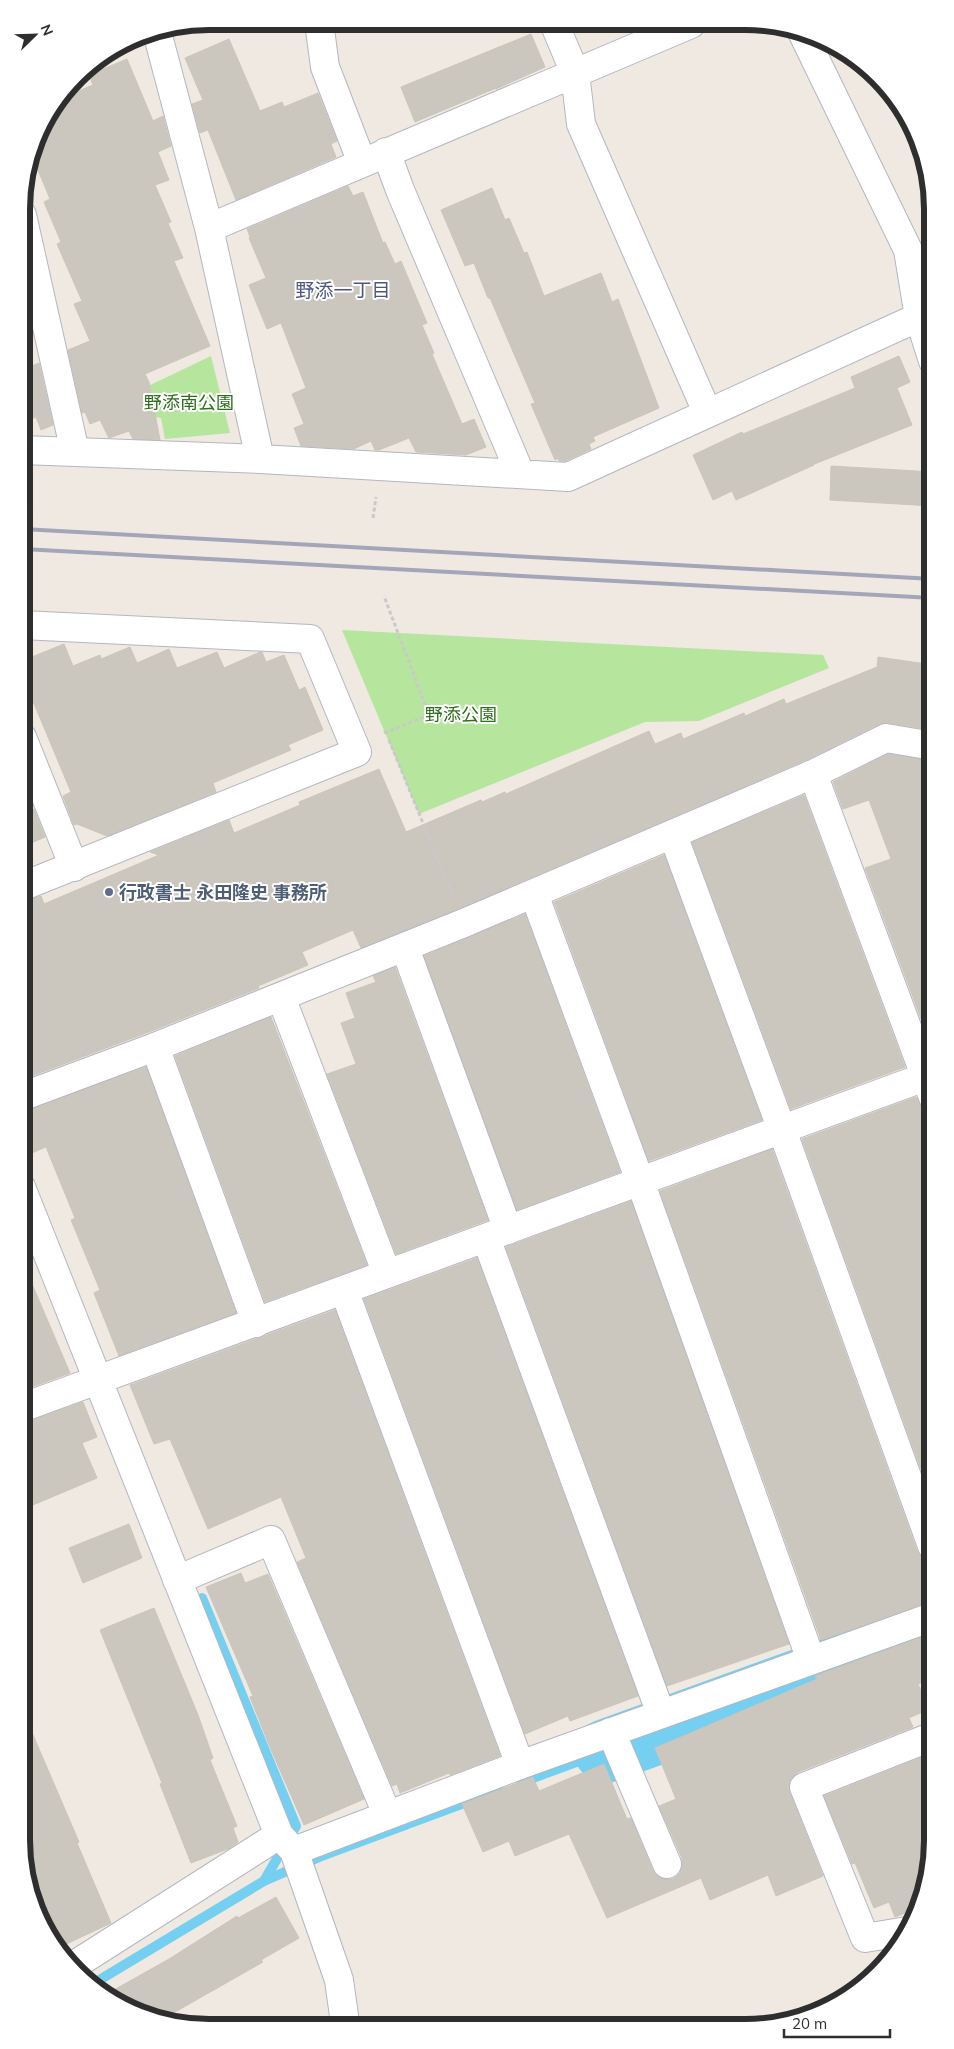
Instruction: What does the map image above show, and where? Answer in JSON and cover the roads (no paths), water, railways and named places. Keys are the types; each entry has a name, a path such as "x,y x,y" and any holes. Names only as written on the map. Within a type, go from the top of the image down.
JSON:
{"street":[{"path":"320,30 325,67 362,163"},
{"path":"557,30 574,73 581,124 707,412"},
{"path":"209,228 676,30"},
{"path":"158,37 209,228 260,459"},
{"path":"817,45 908,250 919,317 924,333"},
{"path":"386,152 400,190 520,473"},
{"path":"30,250 75,452"},
{"path":"30,450 260,459 568,477 919,317"},
{"path":"30,625 310,639 357,752 30,883"},
{"path":"30,1094 281,997 534,894 813,774 886,738 924,744"},
{"path":"30,757 74,866"},
{"path":"813,774 924,1067"},
{"path":"673,835 924,1524"},
{"path":"534,894 640,1181 811,1660"},
{"path":"404,948 497,1234 661,1714"},
{"path":"281,997 387,1274"},
{"path":"154,1047 256,1323"},
{"path":"30,1405 782,1130 924,1085"},
{"path":"30,1210 177,1580 287,1843 339,1980 344,2019"},
{"path":"344,1290 520,1764"},
{"path":"177,1580 271,1540 387,1814"},
{"path":"78,1963 287,1843 387,1814 520,1764 924,1620"},
{"path":"611,1732 666,1864"},
{"path":"899,1932 865,1938 804,1787 924,1740"}],"waterway":[{"path":"202,1598 296,1826 264,1881"},
{"path":"606,1751 924,1636"},
{"path":"522,1782 606,1751"},
{"path":"98,1981 264,1881 324,1855 499,1790"}],"railway":[{"path":"30,529 924,579"},
{"path":"30,549 924,598"}],"place":[{"name":"行政書士 永田隆史 事務所","path":"109,892"}],"district":[{"name":"野添一丁目","path":"343,290"}],"park label":[{"name":"野添南公園","path":"189,402"},
{"name":"野添公園","path":"461,714"}]}
